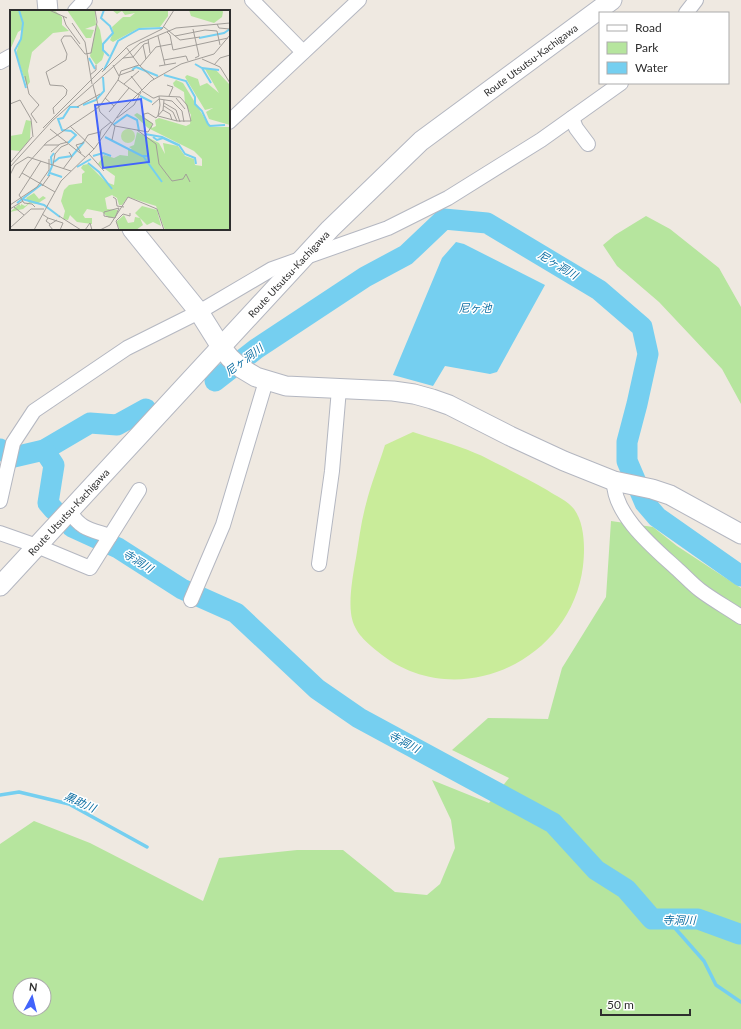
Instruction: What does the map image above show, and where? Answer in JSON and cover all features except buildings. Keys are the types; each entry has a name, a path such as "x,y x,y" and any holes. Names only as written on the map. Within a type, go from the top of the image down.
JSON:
{"main road":[{"path":"46,0 48,10"},
{"name":"Route Utsutsu-Kachigawa","path":"0,586 69,511 231,357 305,256 330,229 420,142 612,0"},
{"path":"133,230 198,312 231,357 256,377 286,386 393,391 414,394 432,399 449,405 564,461 614,481 652,489 670,495 741,534"}],"street":[{"path":"76,10 85,0"},
{"path":"252,0 303,52"},
{"path":"230,121 359,0"},
{"path":"687,12 696,0"},
{"path":"0,62 10,57"},
{"path":"0,501 6,449 13,443 34,411 127,348 198,312 272,269 305,256 388,228 448,198 541,140 620,84"},
{"path":"572,118 576,128 588,144"},
{"path":"191,600 223,525 266,381"},
{"path":"319,564 332,470 339,389"},
{"path":"614,481 614,490 621,506 634,526 653,547 700,590 741,617"},
{"path":"0,533 37,546 90,568 139,490"},
{"path":"69,511 77,523 85,528 110,536"}],"green space":[{"path":"646,216 670,229 719,268 741,307 741,404 722,369 659,302 617,266 603,245 615,235"},
{"path":"413,432 478,454 562,499 574,509 578,515 582,529 584,559 574,600 556,630 533,653 504,669 472,678 440,678 407,670 377,651 360,635 354,625 351,613 352,586 361,524 370,489 385,445"},
{"path":"611,521 653,527 677,546 741,588 741,1029 0,1029 0,844 34,821 90,843 203,901 219,858 297,850 343,850 395,892 427,895 440,884 455,848 451,820 432,780 489,803 509,778 452,750 488,718 548,719 562,668 606,597"}],"water":[{"name":"尼ヶ池","path":"456,242 464,244 545,285 497,372 490,374 445,366 433,386 393,375 442,258"}],"waterway":[{"name":"尼ヶ洞川","path":"215,381 256,349 365,277 406,255 444,219 487,223 599,290 642,327 648,354 627,442 627,461 645,503 657,517 741,576"},
{"name":"尼ヶ洞川","path":"0,449 14,457 44,450 90,423 117,425 146,409"},
{"name":"寺洞川","path":"44,450 54,465 48,503 54,510"},
{"name":"寺洞川","path":"72,527 118,548 182,589 236,613 317,689 359,718 553,823 596,870 626,889 652,919 698,919 739,934"},
{"name":"黒助川","path":"0,795 19,792 69,804 147,847"},
{"path":"667,919 704,961 716,985 741,1002"}]}
